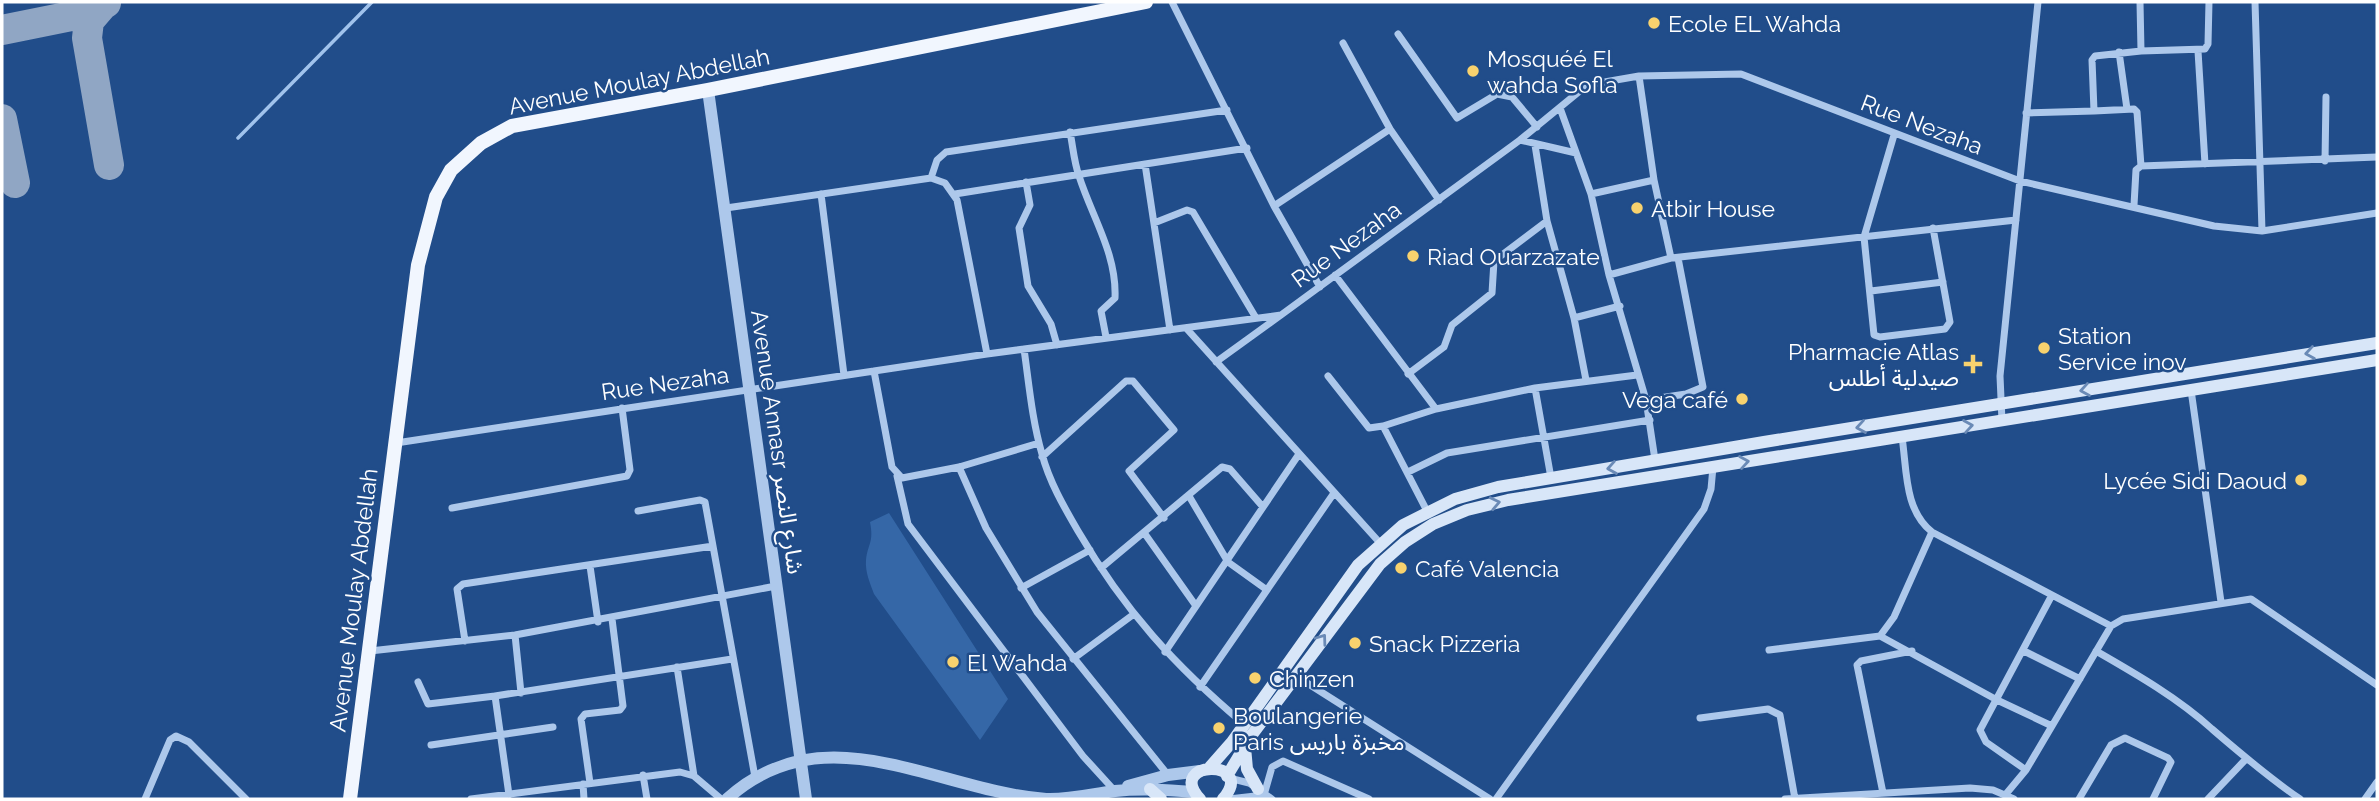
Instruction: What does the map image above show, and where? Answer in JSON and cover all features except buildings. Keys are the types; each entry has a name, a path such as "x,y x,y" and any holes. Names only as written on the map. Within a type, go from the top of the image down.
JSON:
{"main road":[{"name":"Avenue Moulay Abdellah","path":"351,799 418,265 436,197 451,170 481,143 512,126 708,90 1146,2"},
{"path":"1195,796 1194,781 1244,724 1339,590 1380,543 1427,510 1483,490 1551,478 2377,343"},
{"path":"1223,799 1229,789 1228,777 1245,746 1372,572 1419,532 1448,518 1488,505 1650,477 2377,360"},
{"path":"2188,373 2191,390"},
{"path":"1670,458 1673,474"},
{"path":"1650,477 1651,461"},
{"path":"1245,746 1247,769 1265,794"},
{"path":"1205,769 1220,769 1228,777"},
{"path":"1150,789 1161,799"}],"street":[{"path":"1172,2 1274,206 1320,287"},
{"path":"2002,421 2000,405 2038,2"},
{"path":"2140,2 2140,51"},
{"path":"2094,111 2092,60 2095,57 2119,52 2198,51 2208,44 2209,2"},
{"path":"2255,2 2262,230"},
{"path":"1398,34 1457,118 1497,94 1512,97 1537,127"},
{"path":"1343,43 1390,129 1439,200"},
{"path":"2198,51 2205,163"},
{"path":"2119,52 2127,109"},
{"name":"Rue Nezaha","path":"396,443 987,354 1282,315 1520,141 1581,90 1593,84 1639,76 1741,74 2020,181 2134,205 2214,226 2262,230 2377,214"},
{"path":"1639,76 1654,180 1703,387 1686,394 1646,400"},
{"name":"Avenue Annasr شارع النصر","path":"708,90 806,799"},
{"path":"2325,161 2326,97"},
{"path":"1560,108 1591,194 1609,275 1646,400 1650,420 1651,461"},
{"path":"2026,113 2127,109 2137,112 2141,166"},
{"path":"931,178 937,160 946,152 1227,110"},
{"path":"1274,206 1390,129"},
{"path":"1070,132 1078,174 1111,254 1116,282 1115,298 1101,311 1106,337"},
{"path":"1895,135 1864,237 1874,335 1880,337 1945,329 1950,321 1933,228"},
{"path":"1520,141 1576,153"},
{"path":"1535,145 1547,221 1574,318 1586,380"},
{"path":"955,194 1247,148"},
{"path":"2134,205 2136,170 2141,166 2260,164 2377,157"},
{"path":"1145,164 1170,330"},
{"path":"726,208 931,178 945,183 955,194 987,354"},
{"path":"1591,194 1654,180"},
{"path":"1026,182 1030,205 1020,228 1028,286 1051,324 1057,345"},
{"path":"821,194 844,375"},
{"path":"1154,223 1187,210 1193,212 1256,318"},
{"path":"1609,275 1674,258 2016,220"},
{"path":"1408,374 1444,347 1452,325 1492,293 1494,261 1547,221"},
{"path":"1335,275 1436,409"},
{"path":"1871,291 1943,282"},
{"path":"1574,318 1620,306"},
{"path":"1216,362 1282,315"},
{"path":"1186,328 1380,543"},
{"path":"1024,349 1042,457 1060,500 1101,568 1165,652 1200,687 1244,724"},
{"path":"874,371 892,467 897,476 908,524 1083,756 1114,791"},
{"path":"1328,376 1369,428 1436,409 1535,388 1637,375"},
{"path":"1042,457 1126,381 1133,381 1174,430 1129,471 1164,518"},
{"path":"1535,388 1551,478"},
{"path":"2191,390 2221,602"},
{"path":"453,508 627,476 630,470 622,408"},
{"path":"1408,472 1447,453 1650,420"},
{"path":"1383,426 1427,510"},
{"path":"1902,437 1912,507 1920,523 1932,532 2111,626"},
{"path":"897,476 902,478 959,467 1039,443"},
{"path":"1165,652 1299,454"},
{"path":"959,467 986,528 1021,588 1073,659 1168,775"},
{"path":"1101,568 1225,467 1263,507"},
{"path":"1496,799 1704,509 1711,489 1713,467"},
{"path":"1200,687 1334,493"},
{"path":"1189,496 1228,562 1267,590"},
{"path":"638,512 702,500 706,506 720,599 755,777"},
{"path":"1880,636 1894,617 1932,532"},
{"path":"1145,534 1196,606"},
{"path":"465,641 457,589 460,585 713,546"},
{"path":"1021,588 1090,550"},
{"path":"590,566 598,622"},
{"path":"370,651 515,635 598,622 776,586"},
{"path":"2026,770 1986,742 1980,730 2052,595"},
{"path":"2006,794 2026,770 2111,626 2123,619 2221,602 2257,600 2377,685"},
{"path":"1073,659 1134,614"},
{"path":"584,799 587,783 581,719 585,714 622,708 612,619"},
{"path":"515,635 522,693"},
{"path":"1769,650 1880,636 1912,651 1997,700 2052,726"},
{"path":"1883,793 1857,665 1861,661 1912,651"},
{"path":"2024,651 2080,679"},
{"path":"2096,651 2149,682 2212,728 2245,760 2300,799"},
{"path":"418,682 428,704 522,693 732,659"},
{"path":"677,667 694,776"},
{"path":"1295,675 1490,799"},
{"path":"495,696 509,795"},
{"path":"1700,718 1768,709 1776,711 1783,721 1795,799"},
{"path":"431,745 553,727"},
{"path":"145,799 170,740 176,736 189,742 246,799"},
{"path":"2079,799 2111,745 2125,738 2168,758 2171,762 2153,799"},
{"path":"727,799 755,777 800,759 891,764 977,788 1037,798 1086,796 1114,791 1168,775 1205,769"},
{"path":"2208,799 2245,760"},
{"path":"1265,794 1272,767 1283,761 1369,799"},
{"path":"471,799 525,796 587,783 680,772 694,776 721,799"},
{"path":"643,775 647,799"},
{"path":"1228,777 1265,794"},
{"path":"2365,799 2377,782"},
{"path":"1785,799 1970,788 2006,794 2014,799"},
{"path":"1114,791 1150,789 1195,796"},
{"path":"1229,799 1265,794"}],"shaded area":[{"name":"El Wahda","path":"889,513 1008,699 980,740 874,594 866,564 871,539 870,522"}],"waterway":[{"path":"238,138 372,2"}],"taxiway":[{"path":"2,30 86,13 106,3"},
{"path":"101,7 89,21 87,38 109,165"},
{"path":"2,119 15,183"}],"place":[{"name":"Ecole EL Wahda","path":"1654,23"},
{"name":"Mosquéé El wahda Sofla","path":"1473,71"},
{"name":"Atbir House","path":"1637,208"},
{"name":"Riad Ouarzazate","path":"1413,256"},
{"name":"Station Service inov","path":"2044,348"},
{"name":"Pharmacie Atlas صيدلية أطلس","path":"1973,364"},
{"name":"Vega café","path":"1742,399"},
{"name":"Lycée Sidi Daoud","path":"2301,480"},
{"name":"Café Valencia","path":"1401,568"},
{"name":"Snack Pizzeria","path":"1355,643"},
{"name":"El Wahda","path":"953,662"},
{"name":"Chinzen","path":"1255,678"},
{"name":"Boulangerie Paris مخبزة باريس","path":"1219,728"}]}
